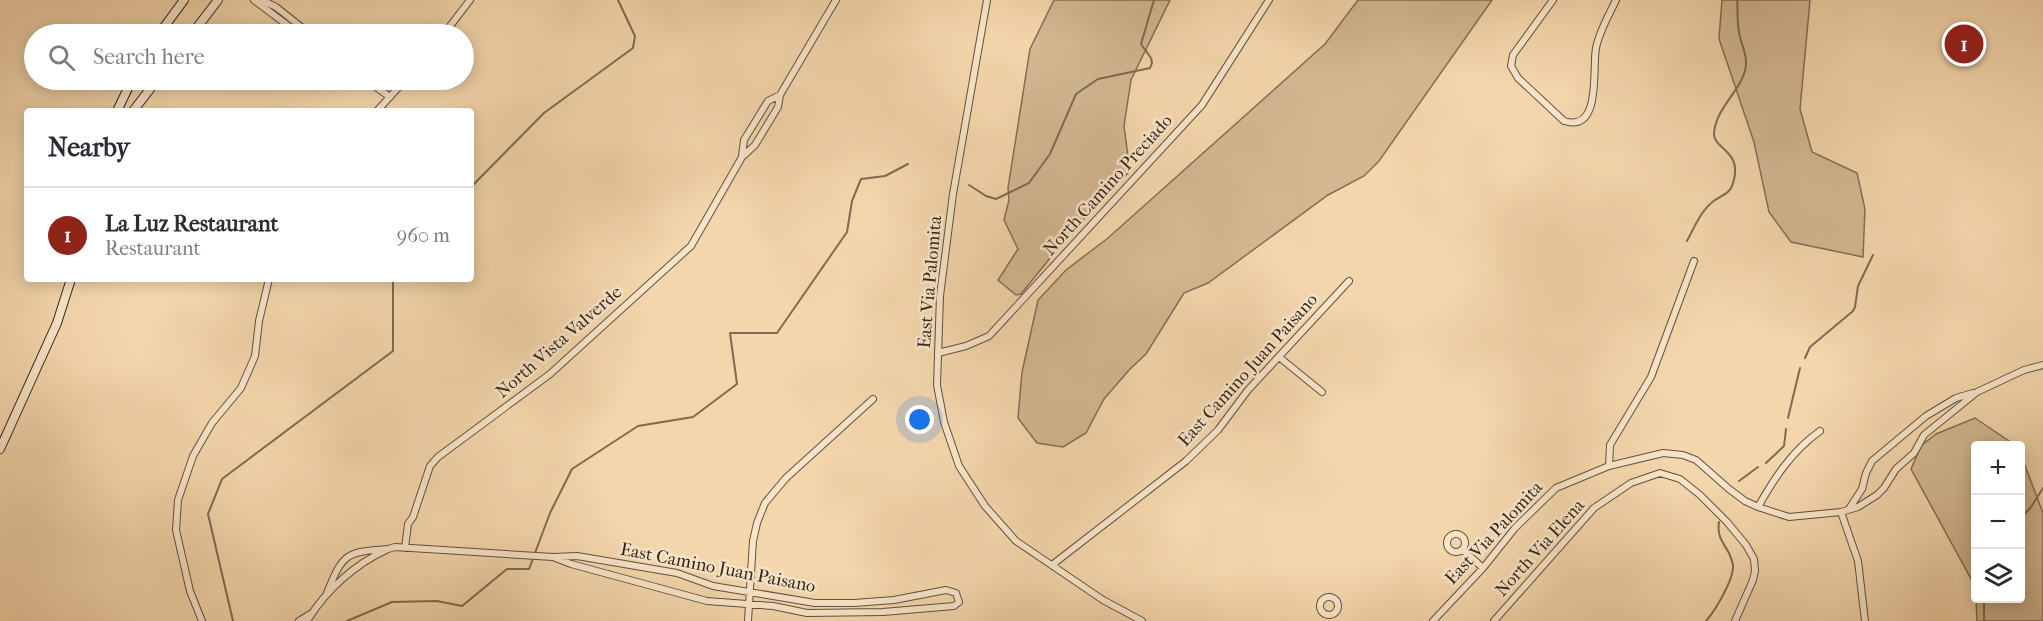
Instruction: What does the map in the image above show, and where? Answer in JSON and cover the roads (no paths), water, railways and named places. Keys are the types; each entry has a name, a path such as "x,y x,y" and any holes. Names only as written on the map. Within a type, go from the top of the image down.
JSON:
{"main road":[{"path":"166,24 184,0"},
{"path":"200,24 218,0"},
{"path":"118,108 127,90"},
{"path":"135,108 149,90"},
{"path":"0,449 57,323 70,282"}],"street":[{"path":"254,0 286,24"},
{"path":"262,0 276,7 297,24"},
{"path":"452,24 470,0"},
{"name":"North Vista Valverde","path":"405,548 408,524 413,517 430,466 438,457 550,374 691,246 742,157 755,145 778,107 780,94 836,0"},
{"name":"East Via Palomita","path":"987,0 953,194 940,296 937,385 944,422 959,466 985,506 1016,541 1103,600 1142,621"},
{"name":"North Camino Preciado","path":"938,353 966,346 989,336 1041,281 1202,105 1269,0"},
{"path":"1553,0 1508,63 1518,78 1564,121 1576,123 1586,117 1590,110 1594,92 1596,47 1616,0"},
{"path":"380,90 390,97"},
{"path":"380,108 396,90"},
{"name":"North Vista Valverde","path":"742,157 744,140 768,101 780,94"},
{"path":"1576,123 1578,131"},
{"path":"1609,466 1610,445 1651,377 1694,261"},
{"name":"East Camino Juan Paisano","path":"1052,566 1186,461 1218,430 1248,390 1349,281"},
{"path":"202,621 190,591 176,530 178,500 193,456 212,423 241,388 255,356 259,321 268,282"},
{"path":"1279,357 1322,392"},
{"name":"East Via Palomita","path":"1849,509 1862,489 1872,461 1926,416 1956,398 1977,392 2024,370 2043,365"},
{"name":"East Via Palomita","path":"1433,621 1483,568 1515,528 1556,488 1609,466 1663,453 1683,455 1696,460 1729,489 1758,507 1789,517 1841,512 1858,507 1877,495 1896,469 1914,453 1924,435 1977,392"},
{"path":"748,621 755,532 765,503 779,485 873,399"},
{"path":"1758,507 1770,484 1791,455 1820,431"},
{"name":"North Via Elena","path":"1494,621 1594,508 1631,483 1660,473 1680,479 1700,495 1727,522 1754,559 1753,580 1735,621"},
{"path":"1841,512 1858,561 1865,621"},
{"name":"East Camino Juan Paisano","path":"327,593 335,573 348,555 364,550 405,548 553,557 577,556 676,573 713,586 815,603 894,600 946,590 956,593 959,602 954,606 845,613 807,613 772,606 707,602 553,557"},
{"name":"East Camino Juan Paisano","path":"307,621 327,593 355,568 388,549"},
{"path":"1463,549 1483,568"},
{"path":"299,621 312,613"},
{"path":"1320,621 1325,615"}],"waterway":[{"path":"474,184 544,113 633,48 635,36 618,0"},
{"path":"969,185 986,196 996,199 1029,183 1050,154 1076,94 1098,79 1150,68 1151,58 1141,44 1154,0"},
{"path":"1687,241 1706,209 1731,188 1735,174 1732,158 1715,139 1714,134 1719,115 1741,81 1746,64 1738,28 1737,0"},
{"path":"347,621 392,602 437,601 462,606 507,569 529,569 550,513 572,469 638,426 693,417 737,384 730,333 777,333 847,232 852,201 861,179 885,176 908,164"},
{"path":"1805,358 1810,347 1853,311 1858,286 1873,255"},
{"path":"233,621 208,514 222,479 393,351 393,282"},
{"path":"1788,418 1800,368"},
{"path":"1766,463 1784,446 1786,429"},
{"path":"1739,481 1758,467"},
{"path":"2025,514 2043,488"},
{"path":"1706,621 1723,595 1732,572 1733,564 1719,535 1719,522"},
{"path":"1984,603 1984,621"}],"place":[{"name":"La Luz Restaurant","path":"1964,44"}]}
